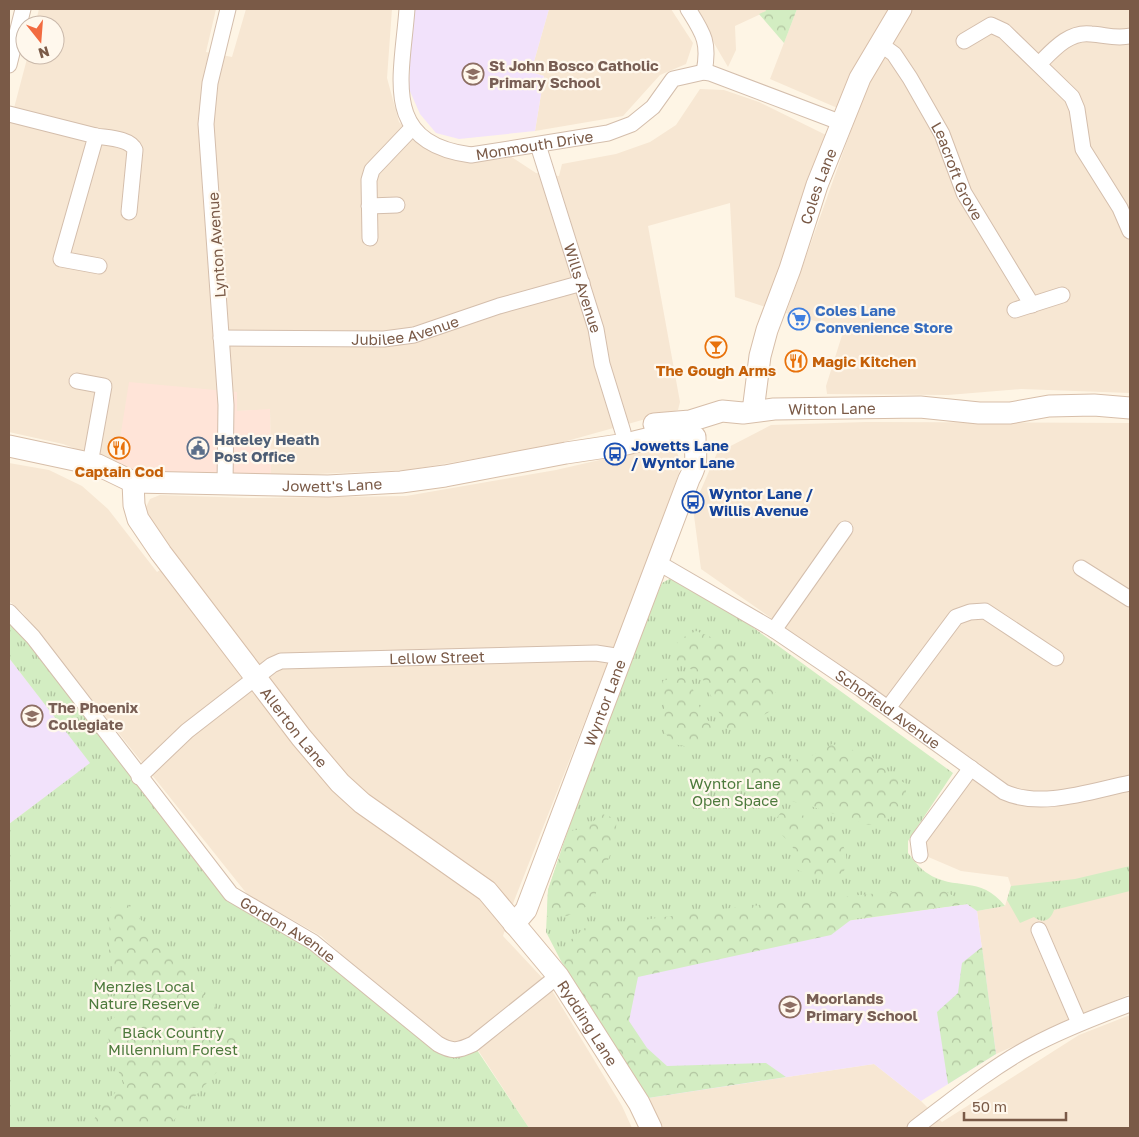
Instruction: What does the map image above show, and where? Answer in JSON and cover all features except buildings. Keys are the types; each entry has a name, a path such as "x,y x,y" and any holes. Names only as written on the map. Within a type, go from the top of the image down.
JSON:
{"street":[{"path":"9,65 23,9"},
{"name":"Lynton Avenue","path":"225,484 226,405 206,124 210,83 228,9"},
{"path":"370,238 369,206 372,170 412,128 402,100 407,9"},
{"path":"688,9 704,35 708,53 704,72 842,123"},
{"name":"Coles Lane","path":"748,412 759,374 760,356 767,330 790,268 817,185 860,78 901,9"},
{"path":"964,41 991,25 1004,31 1072,97 1077,109 1082,149 1120,208 1130,231"},
{"path":"1039,64 1057,45 1069,38 1091,34 1117,38 1130,36"},
{"name":"Leacroft Grove","path":"879,44 894,54 910,78 942,134 964,193 1032,305"},
{"name":"Monmouth Drive","path":"412,128 438,148 471,154 608,133 632,124 653,107 673,79 704,72"},
{"path":"9,114 128,142 133,146 129,212"},
{"path":"96,136 61,259 98,266"},
{"name":"Wills Avenue","path":"538,145 596,329 602,364 623,432"},
{"path":"369,206 396,204"},
{"name":"Jubilee Avenue","path":"221,338 384,339 414,335 499,306 582,283"},
{"path":"1015,310 1062,296"},
{"name":"Coles Lane","path":"759,374 774,410"},
{"path":"77,381 104,386 94,464"},
{"name":"Witton Lane","path":"688,432 722,411 748,412 920,407 979,413 1010,413 1049,406 1094,405 1130,408"},
{"name":"Jowett's Lane","path":"566,453 623,432 670,421 688,432"},
{"path":"623,432 624,436 636,434 647,439"},
{"name":"Jowett's Lane","path":"9,446 94,464 133,482 328,486 401,482 445,476 688,432"},
{"name":"Wyntor Lane","path":"514,924 526,910 657,562 698,460 688,432"},
{"name":"Allerton Lane","path":"133,482 134,505 138,519 161,553 302,737 340,782 362,803 487,891 514,924"},
{"path":"774,630 845,528"},
{"name":"Schofield Avenue","path":"657,562 774,630 888,708 1004,792 1018,799 1039,801 1130,783"},
{"path":"1081,568 1130,599"},
{"path":"888,708 956,617 970,612 985,611 1056,658"},
{"name":"Gordon Avenue","path":"9,612 33,637 231,894 313,942 438,1044 450,1050 459,1050 472,1044 558,976"},
{"name":"Lellow Street","path":"139,777 187,731 258,678 272,665 281,661 596,653 622,657"},
{"path":"920,854 918,840 971,768"},
{"name":"Rydding Lane","path":"514,924 558,976 634,1094 651,1128"},
{"path":"1039,930 1079,1023"},
{"path":"915,1128 979,1080 1027,1048 1079,1023 1130,1004"}],"shaded area":[{"path":"39,9 216,9 206,52 232,57 246,9 392,9 387,78 399,122 431,152 465,160 501,159 510,156 536,173 559,176 562,164 616,154 650,142 676,125 700,89 724,90 759,102 828,136 769,308 735,297 730,203 648,226 680,402 678,410 549,446 408,470 271,476 270,410 236,411 237,393 116,464 63,444 9,432 9,127 25,65 65,65 65,15 38,15"},
{"name":"St John Bosco Catholic Primary School","path":"412,9 549,9 531,72 544,76 535,131 459,139 436,133 420,114 409,89"},
{"path":"549,9 671,9 693,43 686,64 660,75 623,116 535,131 544,76 531,72"},
{"path":"694,9 765,9 767,11 735,26 736,50 728,67"},
{"path":"797,9 1130,9 1130,393 1021,389 948,395 827,394 826,386 844,329 786,313 856,116 770,79"},
{"path":"129,382 237,392 237,411 270,409 271,476 139,471 116,464"},
{"path":"866,422 1130,423 1130,994 996,1054 977,911 1005,906 1011,886 1008,877 961,871 926,856 925,839 980,764 701,569 693,508 717,453 771,425"},
{"path":"665,445 677,453 682,463 659,533 514,901 503,936 548,984 622,1106 632,1128 529,1128 476,1047 448,1045 369,980 321,936 247,894 22,612 9,601 9,463 49,470 82,486 108,509 157,572 178,559 149,517 146,507 150,499 160,495 249,498 406,496 556,470"},
{"name":"The Phoenix Collegiate","path":"9,658 91,763 9,824"},
{"name":"Moorlands Primary School","path":"967,904 977,911 996,1054 921,1101 874,1064 648,1098 561,961"},
{"path":"1130,1015 1130,1128 661,1128 648,1098 874,1064 921,1101 942,1122 1079,1035"}],"green space":[{"path":"765,9 797,9 784,43 759,14 766,11"},
{"name":"Wyntor Lane Open Space","path":"673,577 736,615 953,773 908,841 908,853 919,866 937,879 986,890 996,896 1005,906 977,911 967,904 561,961 546,932 548,890 583,786 645,622 662,583"},
{"name":"Menzies Local Nature Reserve","path":"9,612 231,894 313,942 438,1044 473,1044 529,1128 9,1128 9,824 90,763 9,658"},
{"path":"696,631 723,642 753,663 765,683 777,694 775,708 740,730 727,729 701,675 673,659 678,640"},
{"path":"677,676 690,679 701,709 712,725 708,739 692,748 674,744 665,733 663,681"},
{"path":"832,744 870,755 894,778 907,784 905,798 896,813 883,823 868,825 801,803 769,798 755,789 747,774 751,762 769,757 804,760"},
{"path":"782,811 818,822 839,839 845,849 846,860 843,873 818,876 807,874 794,868 798,858 791,844 775,828 776,819"},
{"path":"602,814 617,819 614,844 592,904 567,916 547,917 548,890 568,831 584,829"},
{"path":"1130,866 1130,891 1054,910 1048,919 1043,921 1034,917 1020,923 1007,900 1011,886 1075,879"},
{"path":"938,887 967,904 852,919 831,935 638,977 629,1021 647,1048 667,1066 766,1063 786,1077 648,1098 561,961 568,942 585,928 722,909"},
{"name":"Black Country Millennium Forest","path":"125,901 244,1041 167,1128 89,1128 105,1101 125,1085 113,1060 105,1023 130,1008 117,989 109,952 110,908"},
{"path":"982,947 996,1054 948,1084 937,1012 958,993 962,963"}],"place":[{"name":"St John Bosco Catholic Primary School","path":"473,74"},
{"name":"Coles Lane Convenience Store","path":"799,319"},
{"name":"The Gough Arms","path":"716,347"},
{"name":"Magic Kitchen","path":"796,361"},
{"name":"Captain Cod","path":"119,448"},
{"name":"Hateley Heath Post Office","path":"198,448"},
{"name":"Jowetts Lane / Wyntor Lane","path":"615,454"},
{"name":"Wyntor Lane / Willis Avenue","path":"693,502"},
{"name":"The Phoenix Collegiate","path":"32,716"},
{"name":"Moorlands Primary School","path":"790,1007"}]}
